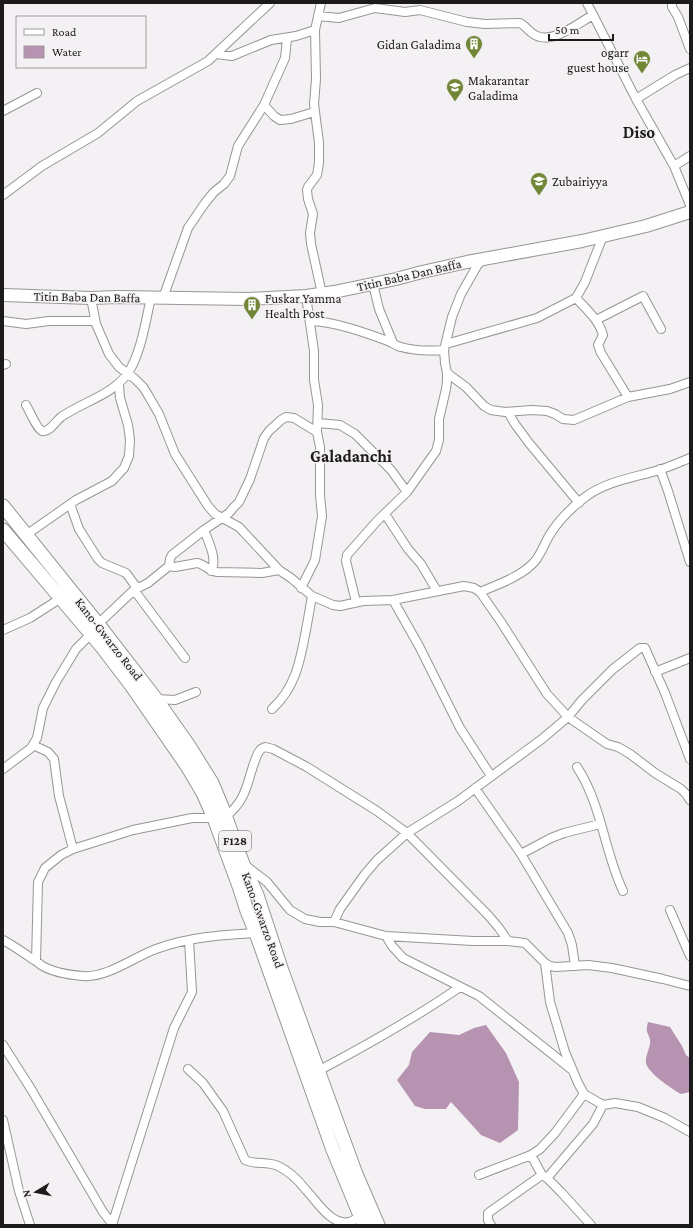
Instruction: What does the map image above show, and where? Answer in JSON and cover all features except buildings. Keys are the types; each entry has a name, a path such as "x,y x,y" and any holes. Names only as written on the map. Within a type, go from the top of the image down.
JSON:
{"main road":[{"name":"Titin Baba Dan Baffa","path":"3,295 90,298 248,299 306,296 373,284 483,259 603,236 646,226 690,212"},
{"name":"Kano-Gwarzo Road","path":"3,506 26,535 94,629 220,817 243,864 247,911 330,1143 362,1220"},
{"name":"Kano-Gwarzo Road","path":"3,530 61,598 94,629 156,698 201,764 218,797 220,817 246,886 266,922 318,1071 354,1167 378,1225"}],"street":[{"path":"3,195 42,166 98,132 137,102 208,61 270,3"},
{"path":"321,3 315,30 314,112 319,143 319,164 317,175 308,187 307,195 313,214 310,233 311,244 322,294"},
{"path":"587,3 636,99 674,166 690,205"},
{"path":"672,3 672,7 678,17 690,49"},
{"path":"318,16 339,18 375,8 405,12 417,6 467,22 485,24 517,23 525,26 535,36 541,37 564,33 593,15"},
{"path":"216,54 232,56 271,40 286,39 315,30"},
{"path":"26,405 39,429 47,431 61,417 118,385 131,368 157,298 188,228 205,203 230,176 238,146 264,105 285,58 286,39"},
{"path":"636,99 675,75 690,68"},
{"path":"3,111 37,93"},
{"path":"264,105 280,120 291,119 314,112"},
{"path":"674,166 690,156"},
{"path":"310,321 335,324 373,335 403,348 433,351 536,318 576,298 588,276 603,236"},
{"path":"356,602 346,558 349,551 407,492 436,451 438,446 439,419 446,390 447,373 444,363 445,347 452,317 461,294 477,266 483,259"},
{"path":"373,284 379,309 393,343"},
{"path":"301,588 315,560 322,516 320,495 318,406 314,380 315,358 306,296"},
{"path":"596,320 643,296 660,329"},
{"path":"90,298 95,321 109,354 119,367 135,379 160,414 168,439 182,465 208,506 215,514 239,527 279,570 312,596 332,605 340,606 372,600 393,600 464,586 474,588 480,592 498,616 547,694 568,716 607,744 630,754 655,773 681,789 690,798"},
{"path":"576,298 596,320 603,335 598,345 600,353 628,398"},
{"path":"3,321 26,324 49,321 95,321"},
{"path":"447,373 466,387 487,408 491,410 508,412 532,410 547,411 563,419 574,420 628,398 670,389 690,382"},
{"path":"26,535 70,504 117,477 124,468 129,456 129,434 118,385"},
{"path":"508,412 529,443 579,502"},
{"path":"3,768 17,759 33,745 37,738 43,708 56,682 76,649 94,629 136,589 148,583 169,566 172,554 229,513 239,502 250,479 264,438 269,431 286,417 294,418 318,432"},
{"path":"318,423 340,425 355,434 391,470 407,492"},
{"path":"480,592 508,580 535,560 555,526 579,502 595,491 608,484 660,470 690,458"},
{"path":"660,470 668,490 690,562"},
{"path":"70,504 79,529 98,559 102,563 126,573 185,658"},
{"path":"385,514 408,549 421,564 437,591"},
{"path":"204,530 210,545 213,560 213,569 211,571"},
{"path":"169,566 175,567 200,563 211,571 217,572 262,573 279,570"},
{"path":"272,709 284,697 300,664 312,596"},
{"path":"3,630 30,618 61,598"},
{"path":"393,600 416,640 460,728 492,776"},
{"path":"334,922 340,908 365,874 377,860 407,832 440,813 542,739 568,716 625,658 640,648 645,648 656,672 690,759"},
{"path":"656,672 690,658"},
{"path":"156,698 175,700 196,692"},
{"path":"33,745 48,752 54,759 59,796 73,849"},
{"path":"36,961 37,892 38,882 45,868 61,855 73,849 133,830 192,818 220,817 232,812 241,800 258,752 261,749 268,747 307,767 377,811 407,832 488,915 508,941"},
{"path":"577,767 587,783 597,808 611,862 623,891"},
{"path":"475,788 521,854 548,902 568,933 572,945 575,966"},
{"path":"521,854 551,838 564,833 600,824"},
{"path":"243,864 267,882 290,910 305,919 320,922 334,922 386,936 525,943 544,963 556,967 588,965 612,968 663,978 690,986"},
{"path":"670,910 690,956"},
{"path":"3,940 41,965 55,971 82,976 94,976 107,972 156,949 190,940 256,933"},
{"path":"386,936 392,946 403,958 478,996 572,1070"},
{"path":"112,1224 172,1034 192,992 190,940"},
{"path":"544,963 550,1002 572,1070 584,1094 603,1105 615,1103 638,1107 665,1118 690,1132"},
{"path":"318,1071 427,1010 460,987"},
{"path":"3,1045 31,1089 103,1212 112,1224"},
{"path":"188,1069 203,1083 223,1111 245,1160 251,1163 260,1162 274,1164 284,1169 307,1190 325,1212 332,1217 343,1222 362,1220"},
{"path":"479,1175 530,1155 547,1143 584,1094"},
{"path":"491,1225 488,1220 488,1213 545,1176 593,1124 603,1105"},
{"path":"3,1120 15,1176 30,1225"},
{"path":"530,1155 545,1176 591,1225"}],"water":[{"path":"648,1022 670,1027 686,1055 690,1058 690,1092 681,1094 677,1092 661,1080 648,1067 646,1060 650,1040 647,1031"},
{"path":"486,1025 506,1053 519,1082 518,1130 500,1143 481,1135 451,1102 446,1109 425,1109 415,1106 397,1080 409,1065 412,1052 430,1032 459,1035 474,1028"}],"place":[{"name":"Gidan Galadima","path":"474,59"},
{"name":"ogarr guest house","path":"642,74"},
{"name":"Makarantar Galadima","path":"455,102"},
{"name":"Zubairiyya","path":"539,196"},
{"name":"Fuskar Yamma Health Post","path":"252,320"}],"district":[{"name":"Diso","path":"639,132"},
{"name":"Galadanchi","path":"351,456"}]}
